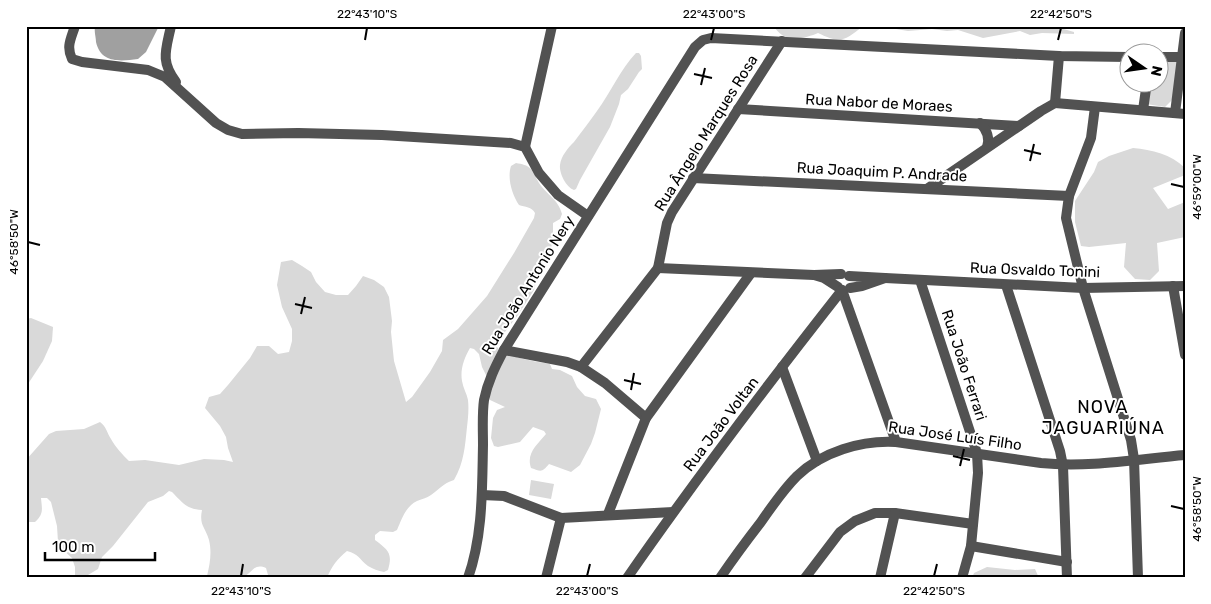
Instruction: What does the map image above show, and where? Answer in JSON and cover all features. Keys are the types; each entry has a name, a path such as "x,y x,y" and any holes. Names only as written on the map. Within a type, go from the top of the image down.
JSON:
{"street":[{"path":"75,26 69,44 69,52 72,59 82,62 148,70 165,77 216,122 228,130 242,134 382,135 511,143 525,147"},
{"path":"171,26 165,57 172,76 183,92"},
{"path":"552,26 525,147 539,172 558,195 588,216"},
{"path":"927,190 987,147 1055,103 1180,114 1181,57 1185,32"},
{"name":"Rua João Antonio Nery","path":"468,578 480,532 484,401 491,375 504,350 695,47 703,40 711,38 782,41"},
{"path":"782,41 1058,56 1118,56"},
{"name":"Rua Ângelo Marques Rosa","path":"581,367 658,268 667,223 672,212 782,41"},
{"path":"1055,103 1058,56"},
{"path":"148,70 165,57"},
{"path":"1168,57 1181,57"},
{"path":"1143,110 1146,92"},
{"path":"1095,107 1091,138 1069,196 1066,218 1083,288 1130,440 1134,459 1138,578"},
{"name":"Rua Nabor de Moraes","path":"738,109 1019,126"},
{"path":"980,123 985,128 988,136 989,142 987,147"},
{"name":"Rua Joaquim P. Andrade","path":"693,178 1069,196"},
{"name":"Rua Osvaldo Tonini","path":"658,268 751,273 845,275 1083,288 1185,286"},
{"path":"608,514 646,418 751,273"},
{"name":"Rua Osvaldo Tonini","path":"814,275 843,288 862,286 885,278"},
{"path":"843,288 852,280 845,275 839,275 836,280 843,288 896,442"},
{"name":"Rua João Ferrari","path":"920,280 977,453 978,473 972,546 962,578"},
{"path":"1006,285 1060,451 1063,466 1067,578"},
{"path":"1173,286 1185,355"},
{"name":"Rua João Voltan","path":"627,578 673,512 843,288"},
{"path":"504,350 567,362 581,367 605,383 646,418"},
{"path":"782,367 817,461"},
{"name":"Rua José Luís Filho","path":"720,578 782,492 798,475 817,461 841,450 861,444 880,441 896,442 1063,466 1185,455"},
{"path":"482,495 504,496 561,518 673,512"},
{"path":"805,578 840,532 855,521 875,513 895,513 973,524"},
{"path":"880,578 895,513"},
{"path":"546,578 561,518"},
{"path":"972,546 1067,562"}],"shaded area":[{"path":"95,26 159,26 146,52 138,59 112,60 102,54 99,49 96,42"},
{"path":"773,26 863,26 846,38 837,40 818,33 805,37 790,38 782,35"},
{"path":"878,26 1053,26 1074,32 1074,34 1042,33 1030,35 1020,31 983,38 958,30 932,29 908,31"},
{"path":"636,53 639,53 641,56 642,69 628,89 621,95 610,127 574,190 568,186 562,176 560,165 562,158 597,111"},
{"path":"1168,61 1179,62 1172,100 1165,107 1146,104 1148,92 1168,92"},
{"path":"1133,148 1147,150 1174,159 1185,168 1185,175 1153,188 1168,209 1185,202 1185,237 1157,243 1159,271 1150,280 1135,279 1124,267 1126,243 1089,247 1081,246 1075,222 1075,201 1094,172 1098,162"},
{"path":"516,163 531,169 542,187 558,205 562,214 560,219 553,223 553,240 549,256 538,274 534,290 496,346 513,356 550,364 552,369 560,370 572,376 577,387 585,396 596,399 601,409 595,433 580,465 571,472 549,464 542,471 531,468 531,454 546,434 544,431 533,427 520,442 498,447 494,446 491,438 493,418 497,410 505,407 490,400 490,383 482,367 479,354 470,348 462,368 468,410 465,448 460,467 454,480 410,507 404,514 397,530 393,532 380,531 375,535 375,540 386,549 390,556 388,570 384,572 370,567 357,555 347,551 335,563 327,578 267,578 266,568 258,567 241,578 208,578 210,549 209,540 202,523 202,510 188,507 169,491 163,496 148,502 102,557 98,569 81,578 75,578 75,567 72,558 62,549 58,542 57,526 51,502 47,498 41,498 42,511 40,516 35,522 29,522 26,519 26,460 49,434 56,431 84,429 100,422 115,445 129,461 145,460 179,465 204,459 233,462 226,437 220,426 205,408 209,397 220,394 250,358 257,346 269,346 278,354 289,352 292,341 292,329 282,307 277,285 281,262 292,260 311,272 316,282 325,292 336,295 348,295 363,276 374,280 384,287 389,297 394,361 406,402 412,397 430,372 442,351 443,340 458,329 487,296 534,218 534,211 519,205 512,191 510,171 511,166"},
{"path":"31,318 53,327 52,341 43,361 26,387 26,319"},
{"path":"531,480 554,484 551,499 529,495"},
{"path":"987,567 1015,570 1035,569 1039,578 972,578 974,573"}],"district":[{"name":"NOVA JAGUARIÚNA","path":"1103,417"}]}
